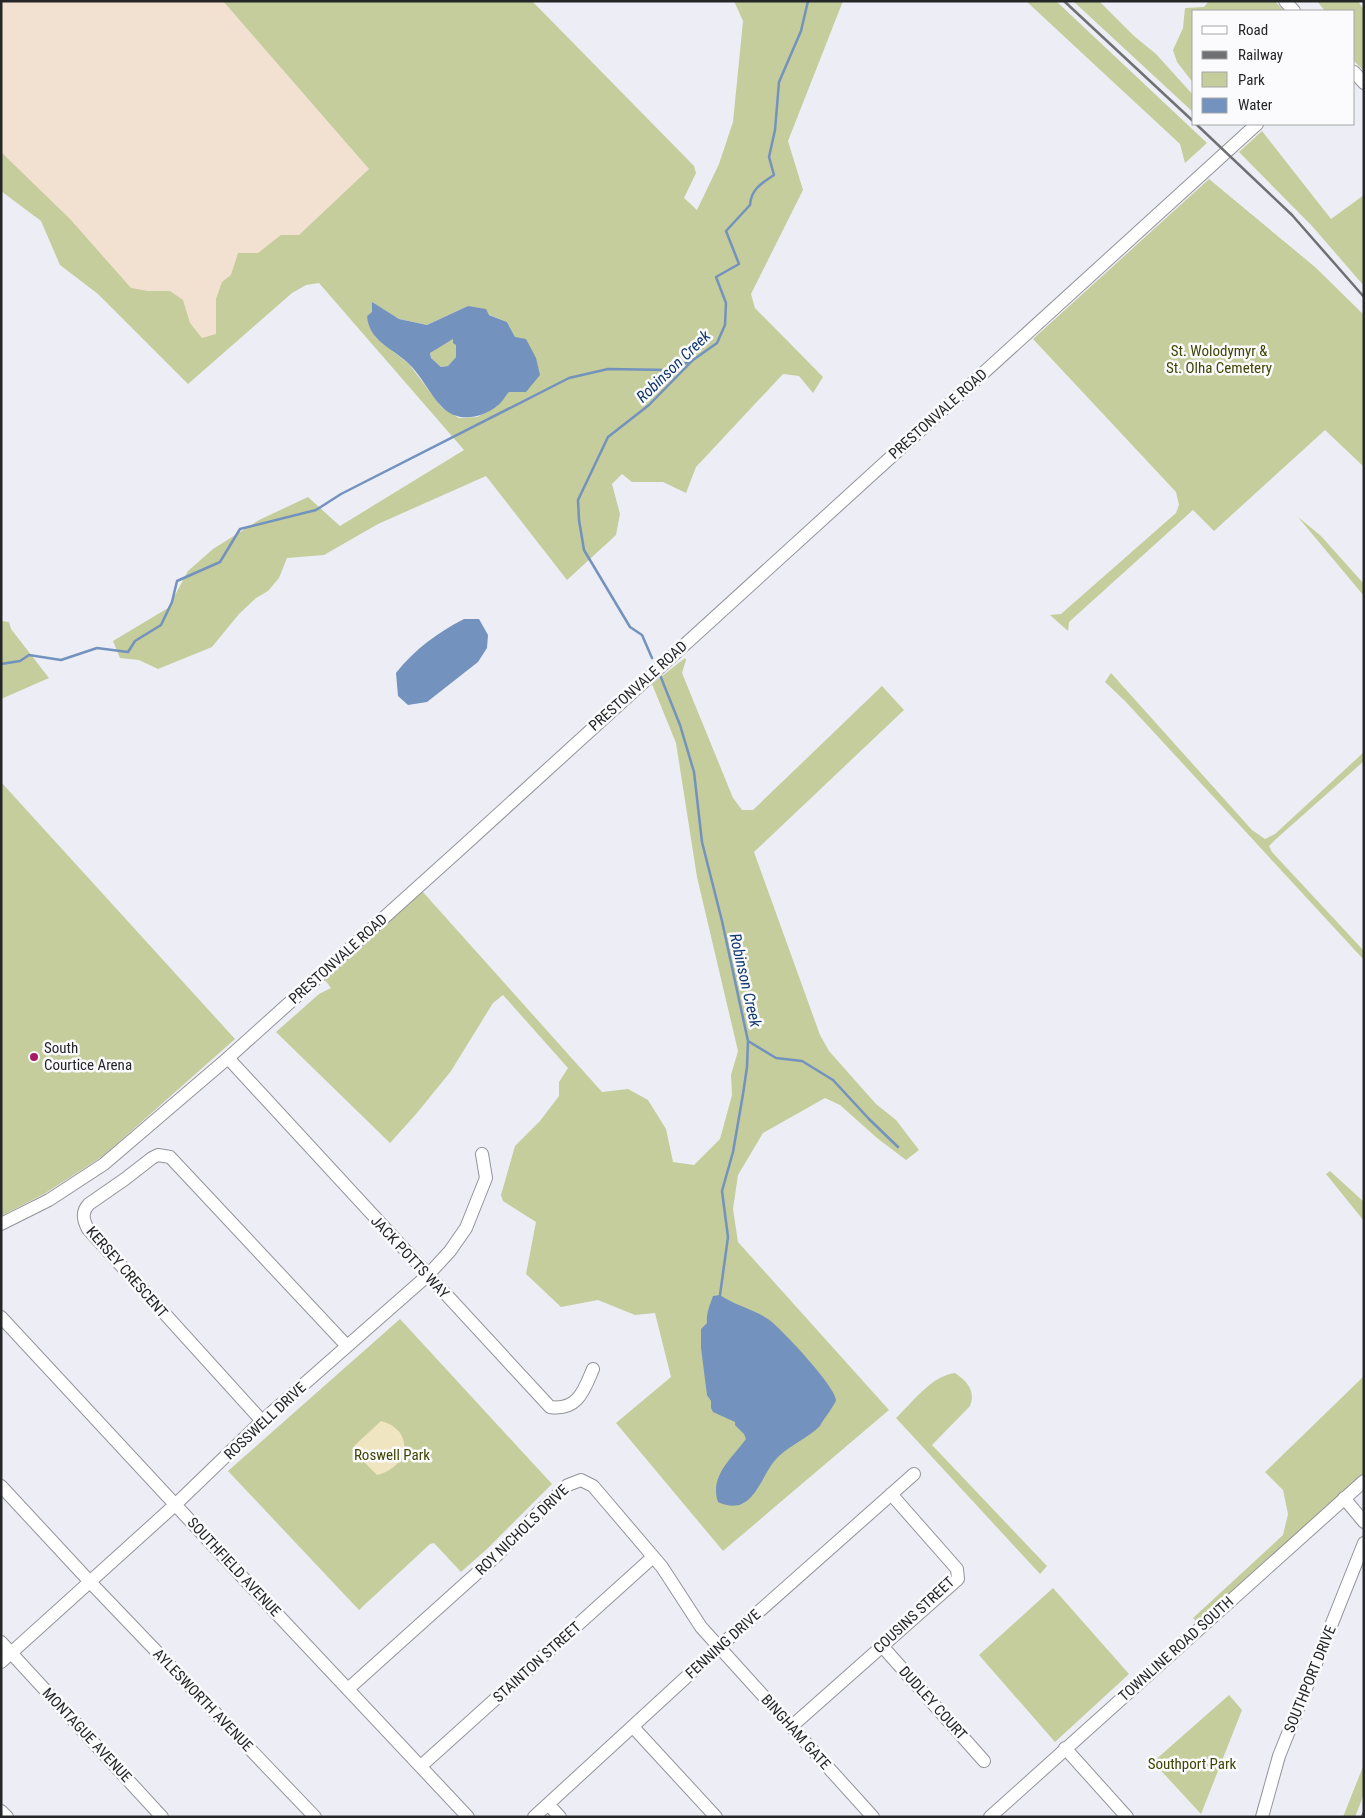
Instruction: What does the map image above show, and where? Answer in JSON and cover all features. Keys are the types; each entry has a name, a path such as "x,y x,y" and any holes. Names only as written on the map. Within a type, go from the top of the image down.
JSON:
{"street":[{"path":"1355,73 1364,83"},
{"name":"PRESTONVALE ROAD","path":"1,1224 49,1200 104,1164 228,1058 1256,125"},
{"name":"JACK POTTS WAY","path":"228,1058 550,1408 561,1409 573,1403 582,1394 593,1369"},
{"name":"ROSSWELL DRIVE","path":"1,1662 91,1583 262,1421 427,1276 450,1251 466,1228 486,1178 482,1154"},
{"name":"KERSEY CRESCENT","path":"262,1421 88,1230 83,1214 89,1204 152,1158 158,1155 170,1157 347,1346"},
{"name":"SOUTHFIELD AVENUE","path":"1,1316 468,1817"},
{"name":"FENNING DRIVE","path":"534,1817 719,1647 914,1474"},
{"name":"ROY NICHOLS DRIVE","path":"348,1689 489,1562 568,1485 577,1480 586,1480 593,1486 662,1568 701,1627 719,1647"},
{"name":"TOWNLINE ROAD SOUTH","path":"990,1817 1364,1481"},
{"name":"AYLESWORTH AVENUE","path":"1,1486 315,1817"},
{"name":"COUSINS STREET","path":"792,1726 958,1579 957,1569 891,1494"},
{"path":"1344,1498 1364,1522"},
{"name":"SOUTHPORT DRIVE","path":"1262,1817 1278,1756 1364,1543"},
{"name":"STAINTON STREET","path":"421,1766 653,1557"},
{"name":"MONTAGUE AVENUE","path":"1,1642 162,1817"},
{"name":"DUDLEY COURT","path":"882,1646 984,1761"},
{"name":"BINGHAM GATE","path":"719,1647 873,1817"},
{"path":"633,1727 716,1817"},
{"path":"1065,1748 1122,1815"},
{"path":"548,1804 560,1817"},
{"path":"1,1811 7,1817"}],"shaded area":[{"path":"1,1 223,1 369,169 299,235 189,379 1,175"}],"green space":[{"path":"223,1 532,1 694,166 696,173 684,198 697,210 719,164 733,122 743,21 734,1 843,1 788,141 803,190 751,294 755,308 823,377 813,393 799,376 783,374 696,467 686,493 663,482 632,482 622,474 612,484 620,514 616,535 567,580 486,476 378,524 324,555 287,558 279,578 268,591 256,598 239,614 212,647 158,669 139,660 120,658 113,641 168,608 188,571 213,549 259,520 308,497 340,526 464,450 319,283 306,285 292,293 188,384 98,294 60,265 41,221 1,191 1,152 70,219 131,288 148,291 170,291 183,300 190,323 202,338 216,334 216,299 222,282 231,275 238,253 258,253 281,235 299,235 369,169","holes":["372,303 399,319 427,325 468,306 507,322 515,337 509,392 497,406 477,417 459,418 442,408 409,364 376,338 367,316 373,312"]},
{"path":"1026,1 1056,1 1207,143 1185,163 1180,144"},
{"path":"1073,1 1099,1 1134,36 1156,54 1192,94 1192,111"},
{"path":"1209,1 1275,1 1283,10 1192,10 1192,81 1177,62 1173,50 1183,28 1185,8 1204,7"},
{"path":"1317,1 1358,1 1364,10 1364,71 1355,62 1355,10 1324,10"},
{"path":"1262,131 1331,219 1364,195 1364,286 1312,226 1239,152"},
{"name":"St. Wolodymyr & St. Olha Cemetery","path":"1209,179 1315,267 1364,315 1364,467 1325,430 1214,531 1193,510 1069,622 1068,631 1050,615 1061,614 1176,513 1179,505 1176,492 1033,339"},
{"path":"453,339 456,345 456,357 448,366 441,367 431,358 430,353"},
{"path":"1298,517 1321,536 1364,584 1364,596"},
{"path":"1,621 9,622 11,629 49,678 1,699"},
{"path":"685,658 682,673 733,798 742,810 753,810 882,686 904,710 754,852 820,1035 829,1051 876,1104 896,1120 919,1150 906,1160 877,1138 840,1105 825,1098 763,1133 738,1175 733,1209 738,1242 889,1410 723,1551 616,1423 671,1377 655,1313 635,1315 598,1300 561,1307 526,1274 536,1222 503,1201 501,1195 515,1146 540,1121 559,1096 559,1082 568,1068 503,995 493,1003 451,1071 390,1143 276,1032 319,994 331,988 325,980 422,891 602,1092 628,1089 648,1100 666,1129 673,1162 694,1165 720,1139 732,1095 731,1075 738,1051 697,877 676,743 652,684"},
{"path":"1111,673 1252,830 1265,839 1275,834 1364,752 1364,761 1269,846 1272,852 1364,951 1364,960 1125,701 1105,682"},
{"path":"1,782 235,1039 103,1156 44,1194 1,1216"},
{"path":"1330,1171 1364,1202 1364,1221 1326,1174"},
{"name":"Roswell Park","path":"400,1319 552,1484 488,1548 461,1572 434,1543 430,1544 359,1610 228,1471"},
{"path":"955,1373 969,1387 972,1401 970,1406 932,1445 1047,1566 1040,1574 896,1418 930,1384 946,1375"},
{"path":"1364,1376 1364,1475 1197,1622 1193,1618 1283,1535 1288,1514 1283,1490 1265,1472"},
{"path":"1053,1588 1129,1674 1055,1742 979,1655"},
{"name":"Southport Park","path":"1229,1695 1242,1710 1201,1814 1153,1762"},
{"path":"1364,1764 1364,1794 1355,1817 1343,1817"}],"sand":[{"path":"381,1421 399,1432 404,1448 402,1457 396,1464 388,1471 377,1475 354,1452 355,1445"}],"water":[{"path":"372,302 399,319 427,325 468,306 486,309 489,315 507,322 515,337 526,339 536,358 540,375 526,392 509,392 499,405 484,414 469,417 454,415 441,406 408,363 382,343 372,332 367,316 372,312","holes":["453,339 453,343 456,345 456,357 448,366 441,367 431,358 430,353"]},
{"path":"464,619 479,619 488,635 487,648 478,662 427,702 408,705 398,696 396,673 427,642"},
{"path":"720,1295 768,1319 774,1324 818,1371 834,1393 836,1400 820,1426 779,1456 749,1499 740,1504 730,1506 718,1502 716,1493 719,1475 746,1439 744,1434 735,1425 735,1422 713,1412 711,1408 711,1401 707,1395 701,1348 701,1329 707,1323 713,1296"}],"waterway":[{"name":"Robinson Creek","path":"652,658 642,635 630,627 584,550 578,500 608,437 649,405 693,360 717,343 725,325 726,303 716,277 739,264 726,231 750,205 752,195 758,187 774,175 769,157 775,130 779,82 801,31 808,1"},
{"path":"1,664 20,661 29,655 61,660 97,648 128,652 135,641 161,625 172,602 177,581 220,562 240,529 316,510 341,494 569,378 608,369 670,370 693,360"},
{"name":"Robinson Creek","path":"660,675 680,725 694,772 702,842 722,921 748,1041 747,1067 733,1152 722,1191 728,1237 720,1295"},
{"path":"748,1041 776,1058 802,1061 833,1080 898,1147"}],"railway":[{"path":"1064,1 1192,120"},
{"path":"1197,125 1292,215 1364,297"},
{"path":"1362,1817 1364,1812"}],"place":[{"name":"South Courtice Arena","path":"34,1057"}]}
